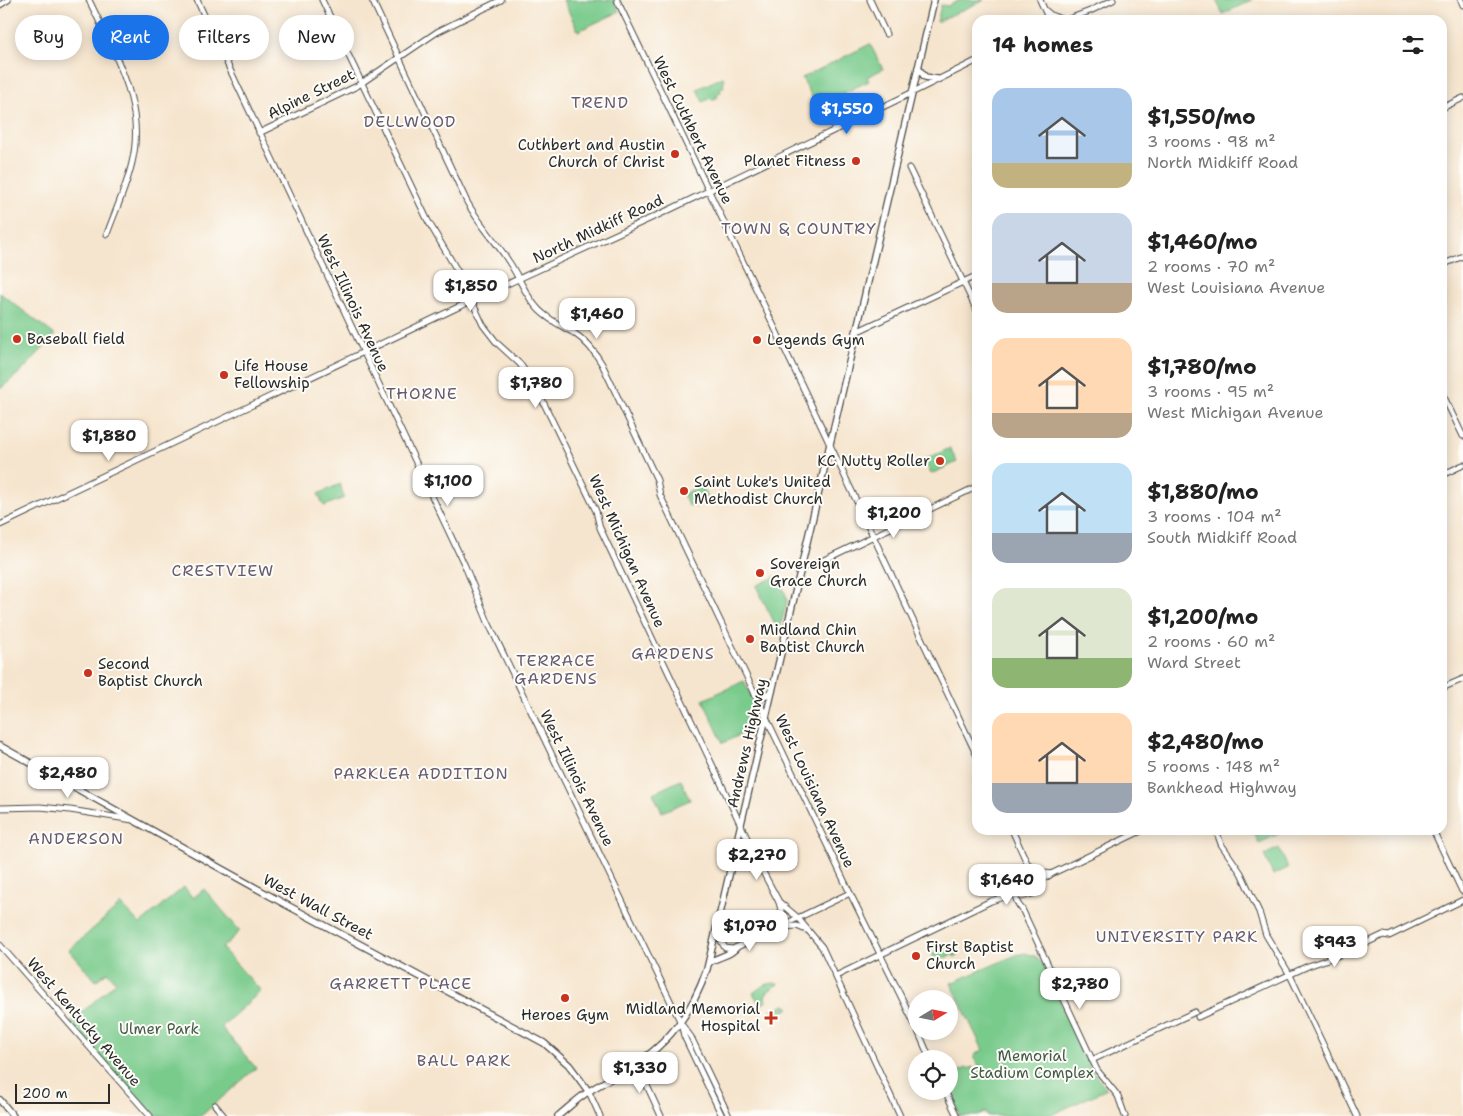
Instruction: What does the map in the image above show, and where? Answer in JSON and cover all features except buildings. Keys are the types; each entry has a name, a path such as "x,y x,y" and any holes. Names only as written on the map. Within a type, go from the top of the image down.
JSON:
{"main road":[{"name":"Andrews Highway","path":"558,1116 589,1092 637,1064 662,1044 681,1023 696,996 709,963 934,0"},
{"path":"918,68 925,77 937,79"},
{"path":"755,694 763,697 772,691"},
{"name":"West Wall Street","path":"0,746 283,903 544,1043 569,1065 589,1092"},
{"path":"709,963 714,958 732,953 736,948"},
{"path":"0,1100 13,1116"}],"street":[{"path":"89,0 128,85 135,118 136,142 133,160 107,234"},
{"name":"West Illinois Avenue","path":"197,0 465,566 488,622 681,1023 691,1037 729,1116"},
{"name":"West Michigan Avenue","path":"322,0 423,213 491,336 520,364 536,387 596,511 600,528 779,902 797,917 822,947 900,1116"},
{"name":"West Louisiana Avenue","path":"372,0 467,202 506,256 526,294 538,309 552,321 582,340 599,359 657,480 660,495 908,1010"},
{"name":"Alpine Street","path":"259,133 362,83 443,28 501,0"},
{"name":"West Cuthbert Avenue","path":"617,0 972,745"},
{"path":"870,0 886,34"},
{"path":"1040,0 1046,15"},
{"path":"1078,15 1113,0"},
{"path":"1461,0 1463,5"},
{"path":"1044,10 1050,15"},
{"name":"North Midkiff Road","path":"0,525 707,191 972,63"},
{"path":"1447,106 1463,98"},
{"path":"909,168 972,301"},
{"path":"1447,263 1463,256"},
{"path":"856,332 972,278"},
{"path":"1447,403 1463,436"},
{"path":"1447,472 1463,465"},
{"path":"802,567 816,564 972,489"},
{"path":"1447,686 1463,678"},
{"path":"0,808 50,808 134,820"},
{"path":"1014,835 1027,862 1030,876 1037,884"},
{"path":"836,976 1002,897 1015,894 1022,897 1032,894 1039,881 1133,835"},
{"path":"1218,835 1221,844 1241,873 1259,912 1266,935 1290,975 1357,1116"},
{"path":"1435,835 1462,891"},
{"path":"1051,874 1045,873 1020,877 1015,881 1015,899 1022,909 1097,1070 1118,1096 1125,1116"},
{"path":"1002,897 1014,887"},
{"path":"716,932 725,948 729,950 736,948 850,893"},
{"path":"1022,897 1022,909"},
{"path":"1092,1060 1308,966 1345,953 1383,935 1389,936 1463,900"},
{"path":"775,928 782,920 779,902"},
{"path":"775,928 797,926 810,932"},
{"name":"West Kentucky Avenue","path":"0,945 150,1116"},
{"name":"West Illinois Avenue","path":"681,1023 684,1036 722,1116"},
{"path":"637,1064 661,1116"},
{"name":"West Wall Street","path":"589,1092 600,1116"},
{"path":"949,1100 957,1116"},
{"path":"214,1105 224,1116"}],"green space":[{"path":"563,0 614,0 619,12 578,31"},
{"path":"960,0 984,0 937,22 941,5 948,6"},
{"path":"1216,0 1252,0 1223,14"},
{"path":"870,44 883,69 867,77 869,81 831,99 812,97 802,78"},
{"path":"723,77 724,87 717,94 718,97 712,100 710,98 703,102 697,89"},
{"path":"0,293 55,335 24,369 0,389"},
{"name":"KC Nutty Roller","path":"950,448 957,462 931,474 924,460"},
{"path":"340,484 344,498 324,506 318,494"},
{"path":"702,486 709,500 695,507 693,504 689,506 683,494"},
{"path":"777,576 786,595 787,602 779,632 756,586"},
{"path":"744,681 758,709 756,727 723,743 703,700"},
{"path":"681,780 690,800 662,812 653,793"},
{"path":"1255,835 1276,835 1259,843"},
{"path":"1279,848 1288,868 1273,875 1264,855"},
{"name":"Ulmer Park","path":"184,887 193,898 204,889 240,931 222,948 261,991 222,1026 256,1068 201,1116 151,1116 70,1023 116,982 107,972 96,981 69,950 121,904 140,924"},
{"path":"952,944 958,955 954,957 953,954 936,962 932,954"},
{"name":"Memorial Stadium Complex","path":"1025,953 1035,956 1043,964 1092,1070 1107,1089 1049,1116 988,1116 986,1112 978,1116 960,1116 953,1100 958,1100 958,1072 973,1067 975,1070 980,1068 974,1057 983,1050 958,998 958,990 954,990 951,983 1016,955"},
{"path":"779,984 768,991 765,996 767,1001 760,1005 753,993 764,985"},
{"path":"786,1005 790,1008 783,1012 784,1014 775,1018 771,1009"}],"place":[{"name":"Cuthbert and Austin Church of Christ","path":"675,154"},
{"name":"Planet Fitness","path":"856,161"},
{"name":"Baseball field","path":"17,339"},
{"name":"Legends Gym","path":"757,340"},
{"name":"Life House Fellowship","path":"224,375"},
{"name":"KC Nutty Roller","path":"940,461"},
{"name":"Saint Luke's United Methodist Church","path":"684,491"},
{"name":"Sovereign Grace Church","path":"760,573"},
{"name":"Midland Chin Baptist Church","path":"750,639"},
{"name":"Second Baptist Church","path":"88,673"},
{"name":"First Baptist Church","path":"916,956"},
{"name":"Heroes Gym","path":"565,998"},
{"name":"Midland Memorial Hospital","path":"771,1018"}],"district":[{"name":"TREND","path":"600,102"},
{"name":"DELLWOOD","path":"410,121"},
{"name":"TOWN & COUNTRY","path":"799,228"},
{"name":"THORNE","path":"422,393"},
{"name":"CRESTVIEW","path":"223,570"},
{"name":"GARDENS","path":"673,653"},
{"name":"TERRACE GARDENS","path":"556,669"},
{"name":"PARKLEA ADDITION","path":"421,773"},
{"name":"ANDERSON","path":"76,838"},
{"name":"UNIVERSITY PARK","path":"1177,936"},
{"name":"GARRETT PLACE","path":"401,983"},
{"name":"BALL PARK","path":"464,1060"}]}
